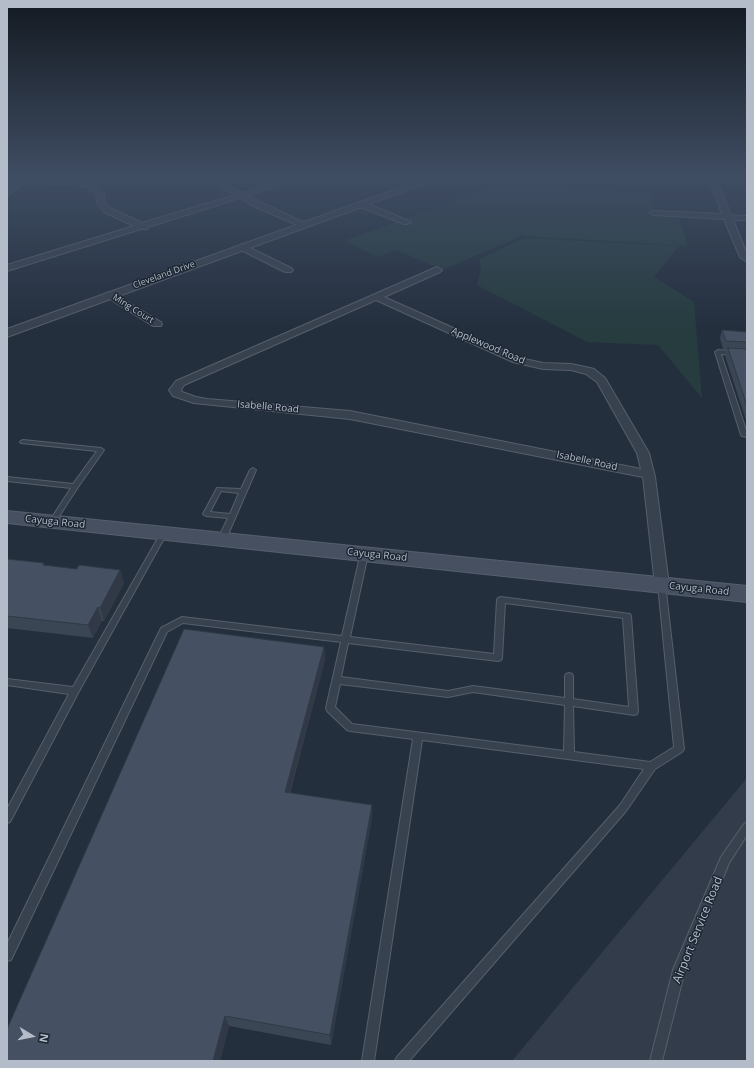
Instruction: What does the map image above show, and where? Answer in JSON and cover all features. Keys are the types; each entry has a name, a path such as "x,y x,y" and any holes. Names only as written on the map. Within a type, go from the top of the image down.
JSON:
{"main road":[{"name":"Cayuga Road","path":"7,517 747,594"}],"street":[{"path":"7,268 138,229"},
{"name":"Cleveland Drive","path":"7,333 294,229"},
{"path":"732,229 744,257 747,259"},
{"path":"242,247 288,270"},
{"name":"Isabelle Road","path":"437,270 180,383 175,390 177,394 194,400 350,415 491,441 647,474"},
{"name":"Ming Court","path":"110,295 157,324"},
{"name":"Applewood Road","path":"376,297 517,360 543,366 571,367 590,371 601,380 643,453 662,585"}],"lane":[{"path":"747,354 718,352 744,435 747,435"},
{"path":"23,442 101,450 75,486 52,522"},
{"path":"222,539 252,470"},
{"path":"7,478 75,486"},
{"path":"232,516 206,514 219,489 243,491"},
{"path":"7,819 75,691 164,533"},
{"path":"364,554 330,708 350,727 652,765"},
{"path":"401,1061 623,808 652,765 679,749 662,585"},
{"path":"7,956 164,630 182,620 346,638 498,658 501,600 627,616 634,711 473,689 448,694 336,680"},
{"path":"569,676 569,755"},
{"path":"7,682 75,691"},
{"path":"368,1061 418,736"},
{"name":"Airport Service Road","path":"656,1061 679,970 725,860 747,827"}],"shaded area":[{"path":"747,778 747,1061 512,1061"}],"green space":[{"path":"377,229 682,229 688,246 522,236 442,270 396,250 378,257 344,241"},
{"path":"524,238 679,246 654,277 694,302 702,398 658,345 587,342 477,285 481,271 480,259"}],"building":[{"path":"722,330 747,332 747,342 726,341"},
{"path":"728,348 747,349 747,406"},
{"path":"7,559 44,563 43,565 77,569 79,565 120,570 100,608 98,607 88,625 7,616"},
{"path":"184,629 324,647 285,792 372,805 330,1035 225,1016 213,1061 7,1061 7,1029"}]}
